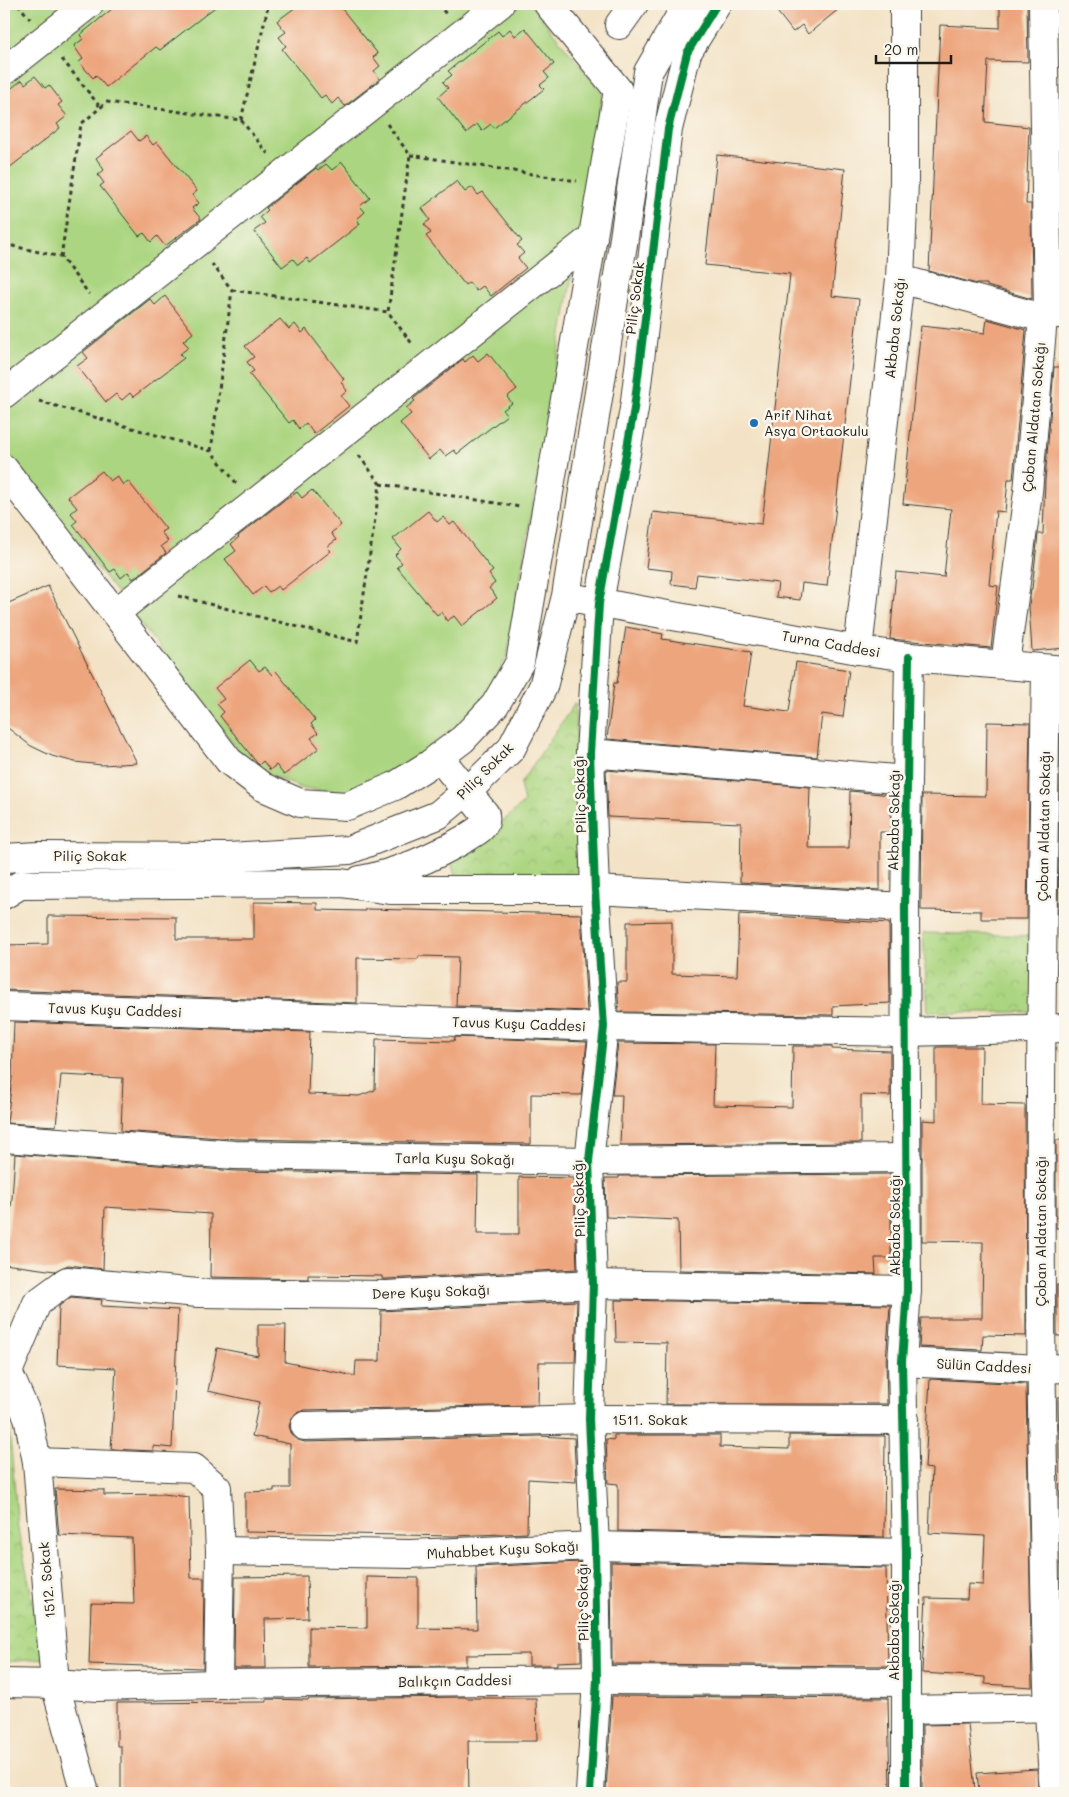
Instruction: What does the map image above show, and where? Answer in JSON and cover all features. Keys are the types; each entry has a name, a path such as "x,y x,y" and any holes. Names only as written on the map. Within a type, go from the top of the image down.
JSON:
{"street":[{"path":"4,71 89,4"},
{"path":"5,392 500,4"},
{"path":"4,469 229,761 263,787 300,803 347,806 395,786 463,739 495,705 520,662 618,90 548,4"},
{"name":"Piliç Sokak","path":"4,858 39,856 228,857 349,850 438,815 467,791 512,748 543,687 566,596 624,238 648,72 687,4"},
{"name":"Piliç Sokak","path":"599,602 634,409 668,129 687,53 717,4"},
{"name":"Akbaba Sokağı","path":"858,650 900,279 904,183 904,4"},
{"name":"Çoban Aldatan Sokağı","path":"1006,664 1052,315 1043,4"},
{"path":"114,613 593,237"},
{"path":"900,279 1052,315"},
{"name":"Turna Caddesi","path":"566,596 858,650 909,657 1006,664 1055,670"},
{"name":"Piliç Sokağı","path":"590,1793 597,1680 595,1546 589,1420 593,1284 589,1161 604,1026 595,890 590,753 599,602"},
{"name":"Akbaba Sokağı","path":"906,1793 906,1552 902,1362 907,1290 905,906 909,657"},
{"name":"Çoban Aldatan Sokağı","path":"1054,1793 1057,1707 1053,1369 1055,670"},
{"path":"590,753 907,780"},
{"path":"342,883 377,877 413,866 447,850 481,829 485,822 484,814 439,757"},
{"path":"4,843 39,856"},
{"path":"176,857 176,884"},
{"path":"4,895 20,885 342,883 390,890 595,890 905,906"},
{"name":"Tavus Kuşu Caddesi","path":"4,1006 604,1026 906,1032 1053,1029"},
{"name":"Tarla Kuşu Sokağı","path":"4,1138 235,1156 589,1161 907,1158"},
{"name":"Dere Kuşu Sokağı","path":"6,1372 38,1302 67,1282 198,1293 387,1295 593,1284 907,1290"},
{"name":"Sülün Caddesi","path":"902,1362 1053,1369"},
{"name":"1512. Sokak","path":"6,1372 28,1417 37,1462 55,1684 85,1793"},
{"name":"1511. Sokak","path":"305,1426 589,1420 904,1420"},
{"path":"37,1462 194,1468 218,1488 220,1551 218,1684"},
{"name":"Muhabbet Kuşu Sokağı","path":"220,1551 410,1554 595,1546 906,1552"},
{"name":"Balıkçın Caddesi","path":"4,1683 97,1687 597,1680 906,1682"},
{"path":"906,1710 1057,1707"}],"path":[{"path":"241,120 268,6 271,4"},
{"path":"61,257 81,124 107,102 241,120 284,174"},
{"path":"373,104 410,155 388,312"},
{"path":"410,155 602,185"},
{"path":"196,243 232,290 388,312 429,366"},
{"path":"4,244 61,257 105,314"},
{"path":"210,451 232,290"},
{"path":"5,392 210,451 253,504"},
{"path":"146,588 358,642 380,484 343,433"},
{"path":"380,484 546,511"}],"green space":[{"path":"4,4 75,4 4,60"},
{"path":"103,4 488,4 4,384 4,82"},
{"path":"512,4 530,4 603,94 579,237 120,597 4,447 4,403"},
{"path":"574,263 507,657 484,697 453,728 422,753 389,774 345,792 304,789 270,775 239,751 131,611"},
{"path":"575,703 582,878 456,879 450,858 487,836 524,802 520,784"},
{"path":"923,933 1039,936 1038,1012 928,1012"},
{"path":"4,1396 9,1423 18,1530 44,1659 4,1662"}],"building":[{"path":"118,4 219,4 160,50 156,47 106,87 96,75 93,78 79,62 83,59 74,46 83,39 80,35"},
{"path":"300,4 338,4 378,54 373,57 380,66 374,71 380,79 345,106 338,98 332,104 325,95 321,98 282,49 286,46 279,37 286,32 277,21"},
{"path":"771,4 845,4 808,34 802,25 793,32"},
{"path":"1000,4 1027,4 1028,62 988,61 985,122 1029,127 1026,204 1031,204 1032,299 987,286 987,284 977,284 929,271 940,25 1000,28"},
{"path":"525,28 554,64 544,72 549,78 540,85 544,89 494,128 491,124 482,131 477,124 466,133 438,97 448,88 443,82 452,75 448,71 498,31 502,36 510,29 515,36"},
{"path":"35,76 45,88 49,85 62,102 58,105 67,116 57,124 60,128 4,172 4,94 22,80 25,84"},
{"path":"131,131 139,141 146,136 153,145 157,142 197,191 192,195 199,203 192,208 201,219 165,246 157,236 151,242 144,233 139,236 100,186 104,183 98,175 104,170 96,158"},
{"path":"717,155 845,169 832,296 859,299 827,586 802,583 800,600 776,597 778,583 697,574 695,587 671,584 672,571 646,568 653,512 762,524 790,274 705,265"},
{"path":"342,162 370,198 360,206 365,212 357,219 360,224 310,263 307,258 298,265 293,259 282,267 254,231 265,223 260,217 268,210 266,208 316,168 318,170 326,164 332,170"},
{"path":"457,181 465,192 472,187 478,195 483,192 522,241 517,245 524,253 518,258 526,268 491,296 483,286 476,291 469,282 465,285 426,236 431,233 424,224 430,220 422,208"},
{"path":"165,296 193,333 183,341 189,347 180,354 184,358 133,397 130,393 122,400 116,394 106,402 77,366 88,358 83,352 150,299 155,305"},
{"path":"280,319 289,329 295,324 302,333 306,329 344,379 341,382 347,391 341,396 349,406 314,434 306,423 299,429 293,420 289,423 249,374 254,371 247,362 254,357 245,346"},
{"path":"987,319 1026,330 1013,479 1008,479 1005,512 996,511 989,585 998,586 991,648 890,639 896,572 944,577 951,509 903,504 921,326 985,333"},
{"path":"488,353 517,389 507,397 512,403 503,410 507,415 457,454 454,450 445,456 440,450 429,459 400,423 411,414 406,408 415,401 413,399 463,359 465,362 473,355 478,361"},
{"path":"1054,367 1065,367 1065,648 1032,651 1029,606 1038,534 1043,534 1045,480"},
{"path":"102,471 110,481 117,476 123,485 128,481 166,529 161,532 168,541 161,546 166,553 133,579 128,572 121,578 115,569 110,572 73,524 77,521 71,513 77,508 68,497"},
{"path":"312,490 341,525 331,533 336,540 327,547 331,551 281,590 278,586 269,592 264,586 253,595 225,559 236,551 231,544 238,536 288,497 297,492 302,498"},
{"path":"428,511 437,522 443,517 450,525 454,522 493,571 489,574 495,583 489,588 497,598 462,626 454,616 447,621 441,612 437,615 397,567 402,563 395,555 401,549 393,539"},
{"path":"48,586 137,763 102,765 75,762 52,756 31,746 4,725 4,605"},
{"path":"626,627 663,634 662,639 751,652 743,706 789,712 796,662 849,670 843,717 822,714 817,757 607,739 614,683 617,683"},
{"path":"250,660 259,671 265,667 272,675 276,671 315,720 311,724 318,733 311,738 319,748 284,775 276,765 270,770 263,761 259,765 220,716 224,712 217,704 224,699 215,688"},
{"path":"987,722 1030,723 1027,919 981,919 981,911 921,910 922,795 986,796"},
{"path":"1061,723 1065,723 1065,919 1058,919"},
{"path":"606,770 810,787 808,848 849,848 850,791 891,795 891,832 880,832 880,890 740,882 741,823 608,817"},
{"path":"254,902 317,903 317,910 365,911 365,909 581,914 587,1011 456,1006 458,957 419,956 418,959 357,958 357,1003 4,990 4,945 48,944 48,916 176,917 176,939 254,939"},
{"path":"739,914 889,923 890,1003 833,1006 833,1015 619,1012 617,982 627,982 627,922 672,921 672,974 737,976"},
{"path":"14,1022 310,1032 308,1094 359,1096 375,1090 376,1039 454,1041 455,1037 587,1042 581,1095 531,1094 531,1144 236,1139 121,1131 123,1078 61,1075 56,1126 7,1123 12,1078"},
{"path":"618,1043 715,1044 713,1105 792,1107 793,1046 832,1046 832,1049 890,1051 890,1096 861,1095 861,1143 620,1145 622,1095 612,1095"},
{"path":"936,1047 982,1047 981,1104 1025,1105 1026,1336 983,1335 982,1350 919,1347 921,1318 982,1318 983,1242 922,1241 922,1120 936,1121"},
{"path":"1056,1140 1065,1140 1065,1228 1056,1228"},
{"path":"15,1154 235,1171 478,1175 477,1234 519,1234 519,1177 574,1178 577,1269 387,1279 382,1279 382,1276 308,1275 308,1279 210,1277 211,1214 105,1207 103,1269 68,1265 55,1271 4,1264"},
{"path":"891,1174 891,1258 875,1258 876,1274 679,1270 678,1220 606,1217 605,1178 619,1178 619,1176"},
{"path":"1057,1285 1065,1285 1065,1336 1057,1336"},
{"path":"71,1297 102,1300 101,1306 178,1310 172,1448 153,1446 153,1451 111,1449 116,1368 57,1365 59,1306"},
{"path":"615,1300 890,1305 886,1361 887,1404 666,1404 667,1343 616,1342"},
{"path":"577,1301 575,1362 539,1362 538,1405 305,1410 296,1413 289,1426 292,1435 298,1440 305,1442 540,1436 574,1438 576,1482 528,1479 527,1533 453,1536 245,1532 245,1492 274,1491 274,1488 290,1488 290,1444 252,1436 259,1402 208,1391 217,1348 258,1356 258,1325 286,1325 285,1362 355,1376 356,1361 380,1361 381,1311"},
{"path":"930,1379 1026,1384 1032,1687 985,1684 985,1677 922,1673 926,1598 967,1599 968,1584 983,1585 985,1536 929,1533 932,1469 925,1468"},
{"path":"1058,1397 1065,1397 1065,1623 1062,1623"},
{"path":"614,1435 720,1435 720,1447 789,1449 789,1435 885,1436 884,1537 618,1531 618,1484 608,1483 606,1439 614,1440"},
{"path":"55,1489 104,1490 104,1495 163,1494 189,1497 191,1578 204,1578 203,1668 89,1664 91,1603 134,1604 132,1538 59,1535"},
{"path":"580,1562 581,1661 557,1662 557,1665 529,1665 529,1654 466,1655 466,1666 309,1667 309,1627 367,1628 367,1577 418,1578 418,1628 477,1629 476,1567"},
{"path":"611,1562 886,1568 888,1666 612,1664"},
{"path":"307,1576 308,1618 265,1619 266,1668 234,1668 235,1577"},
{"path":"612,1696 888,1698 890,1790 836,1791 836,1793 606,1791"},
{"path":"536,1698 537,1741 468,1741 469,1793 121,1793 121,1746 117,1746 117,1703 267,1702 267,1699"},
{"path":"968,1724 975,1789 927,1793 927,1789 922,1790 922,1725"},
{"path":"1037,1769 1038,1792 979,1793 977,1773"}],"cycle path":[{"path":"590,1793 597,1680 595,1546 589,1419 593,1284 589,1161 604,1027 595,890 590,753 599,603 634,409 668,129 687,53 717,4"},
{"path":"906,1793 906,1553 902,1362 907,1290 905,907 909,657"}],"place":[{"name":"Arif Nihat Asya Ortaokulu","path":"754,423"}]}
